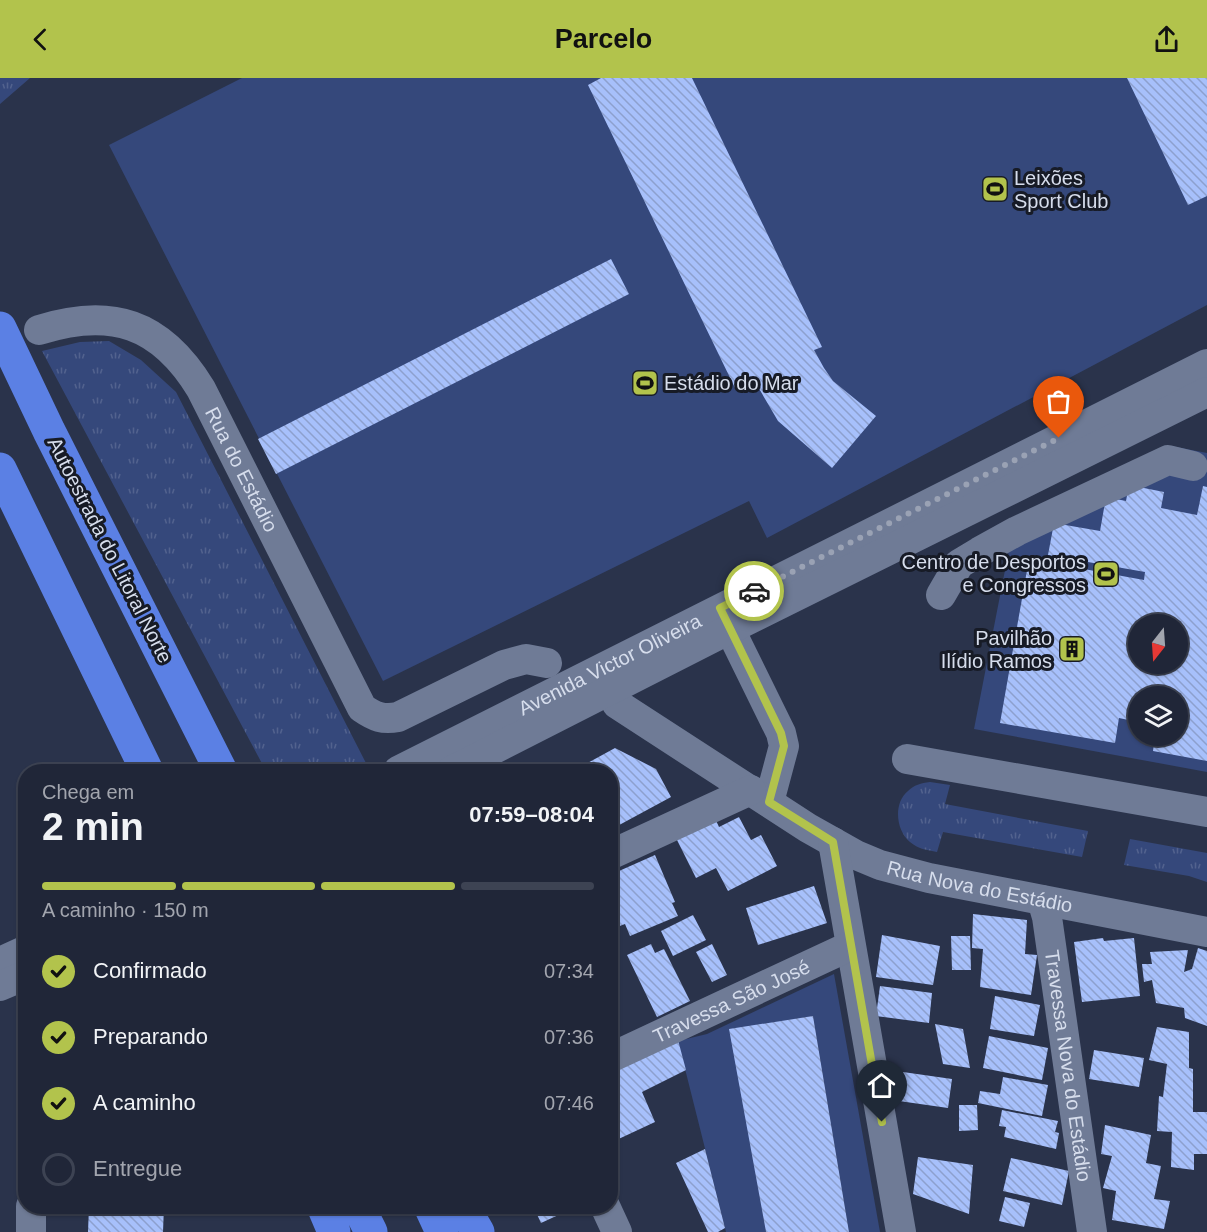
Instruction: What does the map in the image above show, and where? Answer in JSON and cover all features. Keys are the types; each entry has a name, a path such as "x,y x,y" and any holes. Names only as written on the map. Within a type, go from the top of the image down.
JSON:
{"highway":[{"name":"Autoestrada do Litoral Norte","path":"0,328 49,431 217,764"},
{"path":"0,469 144,764"},
{"path":"326,1214 334,1232"},
{"path":"362,1214 371,1232"},
{"path":"434,1214 442,1232"},
{"path":"468,1214 478,1232"}],"street":[{"name":"Rua do Estádio","path":"39,330 61,323 83,320 105,319 124,323 144,331 179,360 201,389 362,708 372,716 383,719 398,717 504,665 526,659 547,663"},
{"name":"Avenida Victor Oliveira","path":"464,764 725,618 1207,364"},
{"name":"Avenida Victor Oliveira","path":"413,764 1207,392"},
{"path":"940,595 959,564 1017,531 1168,460 1193,466"},
{"path":"618,852 760,796 784,746 781,733 725,618"},
{"name":"Rua Nova do Estádio","path":"617,704 833,842 880,865 929,878 1207,932"},
{"path":"908,759 1207,812"},
{"path":"833,842 901,1232"},
{"name":"Travessa Nova do Estádio","path":"1042,900 1047,917 1092,1232"},
{"name":"Travessa São José","path":"618,1054 850,946"},
{"path":"31,1232 32,1214"},
{"path":"609,1214 617,1232"}],"green space":[{"path":"0,78 30,78 0,104"},
{"name":"Estádio do Mar","path":"242,78 1207,78 1207,305 767,538 749,501 383,681 109,145"},
{"path":"109,341 141,360 176,392 366,764 262,764 42,351 80,342"},
{"name":"Centro de Desportos e Congressos","path":"1171,446 1207,453 1207,772 974,729 1014,524"},
{"path":"930,782 950,785 945,804 1088,831 1082,857 943,832 937,852 916,846 905,837 902,831 898,810 903,796 910,789"},
{"path":"1130,839 1207,853 1207,882 1189,876 1124,865"},
{"path":"834,974 880,1232 849,1232 813,1016 730,1030 766,1232 726,1232 678,1041 707,1034"}],"building":[{"path":"601,78 692,78 822,347 814,350 833,381 876,416 832,468 778,421 754,380 735,388 588,85"},
{"path":"1127,78 1207,78 1207,196 1188,205"},
{"path":"611,259 629,294 276,474 258,439"},
{"name":"Centro de Desportos e Congressos","path":"1129,485 1164,492 1161,508 1197,515 1203,486 1207,487 1207,761 1153,751 1154,746 1188,746 1188,686 1128,686 1128,720 1119,718 1115,743 1000,723 1029,559 1144,580 1145,572 1048,555 1054,523 1100,531 1106,497 1126,501"},
{"path":"615,748 656,769 671,797 618,826 618,764 586,764"},
{"path":"714,816 719,827 739,817 751,840 761,835 777,866 728,891 716,868 696,878 675,836"},
{"path":"655,855 675,902 672,903 678,916 630,936 625,924 618,927 618,871"},
{"path":"814,886 827,923 758,945 746,908"},
{"path":"973,914 1027,920 1025,954 1037,955 1031,995 980,987 983,949 972,948"},
{"path":"693,915 706,940 673,956 661,931"},
{"path":"882,935 940,946 933,985 876,977"},
{"path":"951,936 970,936 971,970 952,970"},
{"path":"1103,938 1104,941 1134,938 1140,996 1082,1002 1074,942"},
{"path":"651,944 655,953 664,949 690,1001 657,1017 627,955"},
{"path":"712,944 727,975 712,982 696,952"},
{"path":"1198,948 1207,951 1207,1026 1185,1018 1184,1008 1156,1003 1152,980 1144,982 1142,964 1152,964 1150,952 1188,950 1184,972 1192,969"},
{"path":"880,986 932,993 929,1023 876,1016"},
{"path":"995,996 1040,1005 1034,1036 990,1029"},
{"path":"813,1016 849,1232 766,1232 729,1029"},
{"path":"935,1024 963,1029 970,1068 943,1064"},
{"path":"1157,1027 1189,1032 1189,1068 1193,1069 1193,1112 1207,1112 1207,1154 1194,1154 1194,1170 1171,1167 1172,1132 1157,1131 1159,1096 1163,1097 1167,1064 1149,1060"},
{"path":"989,1036 1048,1048 1042,1080 983,1068"},
{"path":"678,1040 686,1070 642,1092 655,1122 618,1139 618,1070"},
{"path":"1094,1050 1144,1058 1139,1087 1089,1079"},
{"path":"903,1072 952,1079 948,1108 899,1101"},
{"path":"1003,1077 1048,1085 1042,1116 978,1103 980,1091 1000,1094"},
{"path":"959,1105 977,1105 978,1130 959,1131"},
{"path":"1002,1110 1058,1121 1055,1132 1059,1133 1056,1149 1004,1137 1006,1127 999,1126"},
{"path":"1105,1125 1151,1135 1146,1163 1161,1166 1154,1199 1170,1201 1164,1229 1112,1220 1116,1191 1103,1188 1112,1156 1101,1154"},
{"path":"705,1149 725,1228 718,1232 708,1232 676,1163"},
{"path":"918,1157 973,1165 969,1214 913,1194"},
{"path":"1011,1158 1069,1171 1062,1205 1003,1191"},
{"path":"1005,1197 1030,1203 1024,1227 999,1221"},
{"path":"89,1214 164,1214 163,1232 88,1232"},
{"path":"537,1214 561,1214 541,1223"}],"way so far":[{"path":"754,591 1059,438"}],"place":[{"name":"Leixões Sport Club","path":"995,189"},
{"name":"Estádio do Mar","path":"645,383"},
{"name":"Centro de Desportos e Congressos","path":"1106,574"},
{"name":"Pavilhão Ilídio Ramos","path":"1072,649"}],"route":[{"path":"754,591 720,608 781,733 784,746 769,802 833,842 882,1122"}]}
